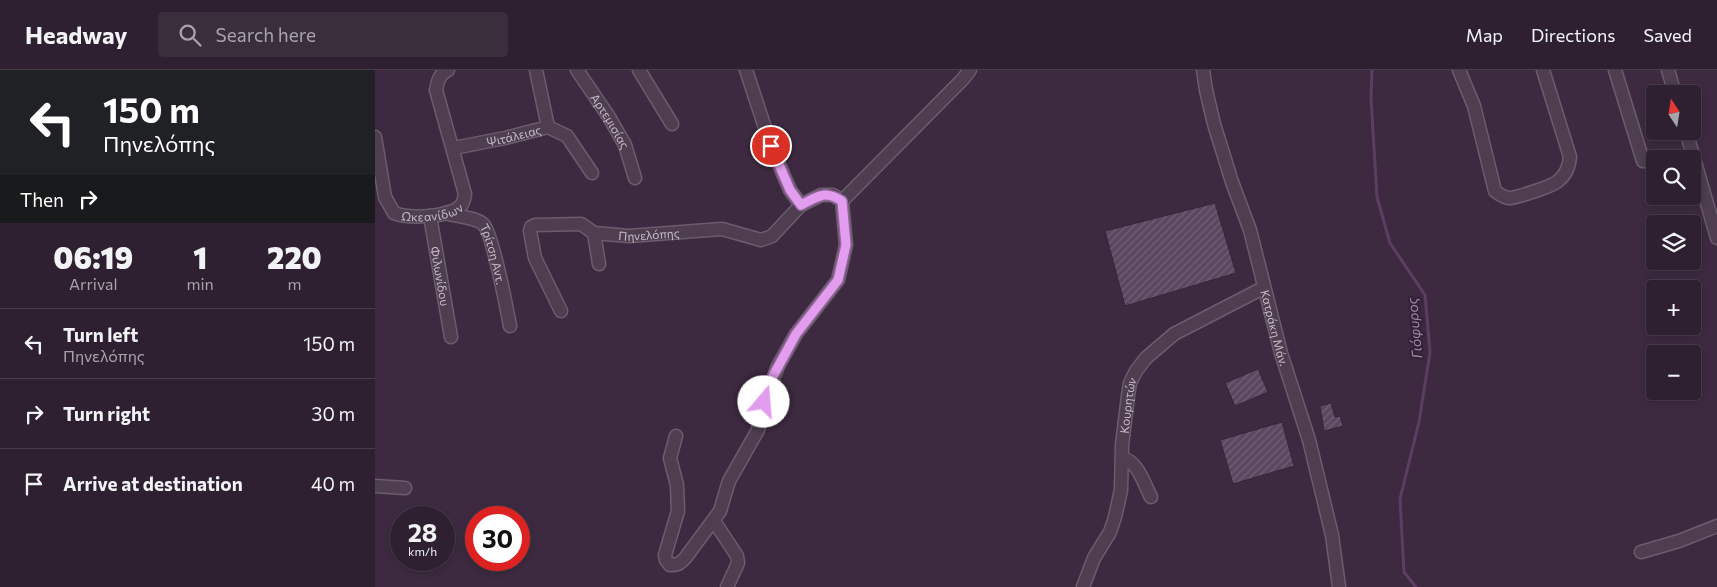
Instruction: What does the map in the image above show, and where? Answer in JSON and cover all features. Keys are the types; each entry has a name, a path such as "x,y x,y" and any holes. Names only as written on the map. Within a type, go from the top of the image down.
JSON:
{"street":[{"name":"Ωκεανίδων","path":"375,136 385,197 394,213 399,215 430,216 457,210 463,204 465,194 454,148 436,90 442,73 448,70"},
{"name":"Ψιτάλειας","path":"454,148 548,127 536,70"},
{"name":"Αρτεμισίας","path":"577,70 625,145 635,178"},
{"path":"639,70 671,124"},
{"path":"746,70 771,146 790,190 801,205"},
{"path":"676,436 670,458 677,484 679,511 665,555 670,565 681,564 714,521 725,500 729,481 757,430 769,386 778,366 796,334 838,280 846,245 842,201 970,70"},
{"name":"Κατράκη Μάν.","path":"1203,70 1214,124 1232,182 1250,230 1263,288 1281,353 1309,440 1332,535 1339,587"},
{"path":"1459,70 1474,106 1495,191 1509,198 1553,185 1563,177 1568,168 1570,157 1543,70"},
{"path":"1615,70 1643,161"},
{"path":"1668,70 1672,85"},
{"path":"548,127 567,136 592,173"},
{"path":"1689,140 1717,238"},
{"name":"Πηνελόπης","path":"561,311 535,258 531,240 531,228 540,224 581,224 594,234 629,236 722,229 761,240 772,236 801,205 821,195 833,195 842,201"},
{"name":"Τρίτση Αντ.","path":"445,214 479,220 485,224 511,326"},
{"name":"Φιλωνίδου","path":"430,216 451,337"},
{"path":"594,234 599,264"},
{"name":"Κουρητών","path":"1083,587 1094,558 1112,528 1121,490 1122,458 1129,390 1133,376 1143,362 1174,334 1263,288"},
{"path":"1122,458 1129,460 1135,467 1151,497"},
{"path":"375,486 405,488"},
{"path":"714,521 737,556 738,563 727,587"},
{"path":"1641,552 1679,541 1717,526"}],"building":[{"path":"1215,203 1236,273 1125,306 1105,231"},
{"path":"1258,369 1268,392 1235,406 1225,383"},
{"path":"1331,403 1335,417 1340,416 1343,426 1324,431 1320,406"},
{"path":"1282,422 1294,466 1233,484 1220,440"}],"waterway":[{"name":"Γιόφυρος","path":"1372,70 1371,98 1377,197 1390,243 1425,295 1430,352 1419,422 1400,499 1404,572 1416,587"}],"route":[{"path":"764,402 773,376 796,334 838,280 842,270 846,245 842,201 833,195 821,195 801,205 790,190 771,146"}]}
